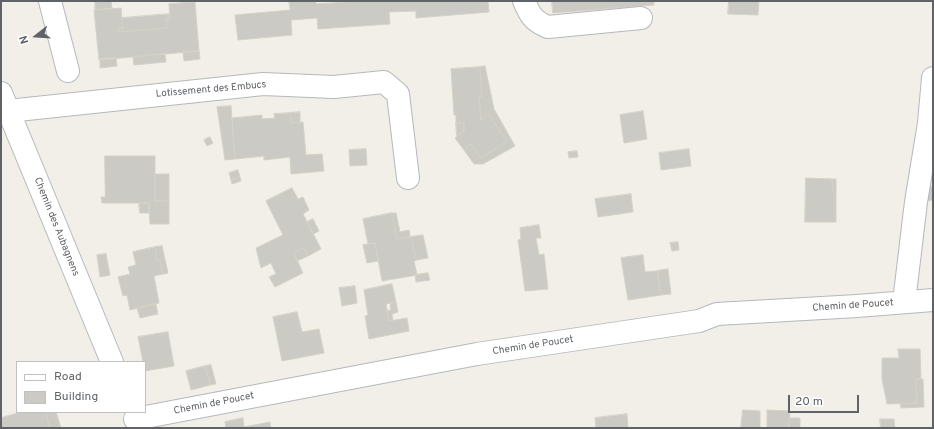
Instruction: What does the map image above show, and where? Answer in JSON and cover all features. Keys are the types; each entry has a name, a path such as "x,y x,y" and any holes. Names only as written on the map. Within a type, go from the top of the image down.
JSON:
{"street":[{"path":"50,1 68,71"},
{"path":"524,1 531,16 538,24 548,27 641,18"},
{"path":"904,302 916,202 929,123 933,78"},
{"name":"Lotissement des Embucs","path":"4,102 263,84 334,87 384,82 398,94 408,178"},
{"name":"Chemin des Aubagnens","path":"4,102 112,361"},
{"name":"Chemin de Poucet","path":"135,420 477,354 699,321 717,314 933,300"}],"building":[{"path":"111,1 112,8 95,10 95,2"},
{"path":"289,1 316,1 316,4 361,1 488,1 489,12 416,18 416,11 389,12 390,24 318,29 317,18 291,20 292,35 238,40 235,15 290,10"},
{"path":"552,1 654,1 654,5 553,13"},
{"path":"729,1 759,1 758,15 728,14"},
{"path":"195,2 199,51 99,60 94,10 121,8 123,28 118,28 118,32 167,28 166,19 170,19 169,4"},
{"path":"170,14 170,19 166,19 167,28 118,32 118,28 123,28 122,18"},
{"path":"199,51 200,59 184,61 183,52"},
{"path":"165,54 166,62 134,65 133,57"},
{"path":"116,58 117,66 100,68 100,59"},
{"path":"485,66 494,109 515,146 483,164 474,164 464,150 471,144 481,158 507,141 488,114 481,120 479,97 482,97 480,67"},
{"path":"480,67 482,97 479,97 481,120 488,114 507,141 481,158 471,144 464,150 455,138 464,131 464,123 456,123 456,115 454,115 451,69"},
{"path":"231,106 235,159 225,160 217,107"},
{"path":"643,111 647,139 624,143 620,115"},
{"path":"300,112 300,122 291,123 290,113"},
{"path":"290,113 291,123 303,122 306,155 322,154 324,171 291,174 290,157 264,160 264,156 235,159 232,118 262,115 262,119 275,118 274,114"},
{"path":"456,123 464,123 464,131 457,136"},
{"path":"210,137 213,143 207,146 204,140"},
{"path":"366,149 367,165 350,166 349,150"},
{"path":"689,149 691,166 661,170 659,153"},
{"path":"577,151 578,157 569,158 568,152"},
{"path":"105,156 155,156 155,201 169,201 169,224 150,224 149,203 102,203 101,197 105,197"},
{"path":"238,170 240,177 231,180 229,173"},
{"path":"155,174 169,174 169,201 155,201"},
{"path":"240,177 241,181 232,184 231,180"},
{"path":"806,178 832,179 833,192 836,192 836,222 805,222"},
{"path":"832,179 836,179 836,192 833,192"},
{"path":"927,187 933,187 933,200 926,201"},
{"path":"292,188 298,199 303,197 309,210 303,214 321,249 308,256 304,248 294,253 303,273 275,287 269,277 276,274 271,263 261,268 256,248 283,235 266,201"},
{"path":"631,194 633,212 598,217 595,199"},
{"path":"139,203 149,203 149,213 140,213"},
{"path":"392,213 397,239 411,237 416,260 414,261 417,275 382,281 375,243 368,244 363,219"},
{"path":"392,213 396,213 400,232 409,230 410,237 397,239"},
{"path":"313,219 319,231 313,234 307,222"},
{"path":"539,225 541,238 536,238 539,255 544,254 548,289 525,291 518,240 521,239 520,228"},
{"path":"423,235 428,258 416,260 411,237"},
{"path":"678,242 679,250 672,251 670,243"},
{"path":"375,243 378,261 367,263 363,245"},
{"path":"162,246 168,273 163,274 160,260 157,261 155,247"},
{"path":"155,247 157,261 160,260 163,274 154,276 159,303 130,310 127,295 123,296 118,277 130,274 128,267 136,265 133,252"},
{"path":"304,248 308,256 297,261 294,253"},
{"path":"106,254 110,275 100,277 97,255"},
{"path":"643,255 645,272 657,271 661,295 628,300 621,258"},
{"path":"668,269 671,294 661,295 657,271"},
{"path":"428,273 430,280 416,282 415,275"},
{"path":"392,284 396,302 386,304 389,321 407,318 409,331 369,339 365,316 368,315 364,290"},
{"path":"355,286 357,303 342,306 339,288"},
{"path":"396,302 398,312 392,314 393,320 389,321 387,311 391,310 390,303"},
{"path":"156,304 158,314 140,318 137,308"},
{"path":"297,312 302,332 319,329 324,353 282,361 273,317"},
{"path":"168,332 174,366 146,371 146,361 143,361 138,337"},
{"path":"898,349 920,349 921,379 916,379 917,403 887,404 882,379 882,358 899,358"},
{"path":"211,365 216,384 210,385 205,366"},
{"path":"205,366 210,385 191,390 186,371"},
{"path":"916,379 923,379 924,407 901,408 900,404 917,403"},
{"path":"743,410 760,411 760,427 767,428 741,428"},
{"path":"767,410 790,411 789,428 767,428"},
{"path":"18,413 46,413 50,428 1,428 1,418"},
{"path":"46,413 56,413 61,428 50,428"},
{"path":"627,414 628,428 596,428 595,418"},
{"path":"243,418 244,427 270,422 271,428 226,428 225,422"},
{"path":"790,418 800,418 800,428 789,428"},
{"path":"880,419 894,419 895,428 881,428"}]}
